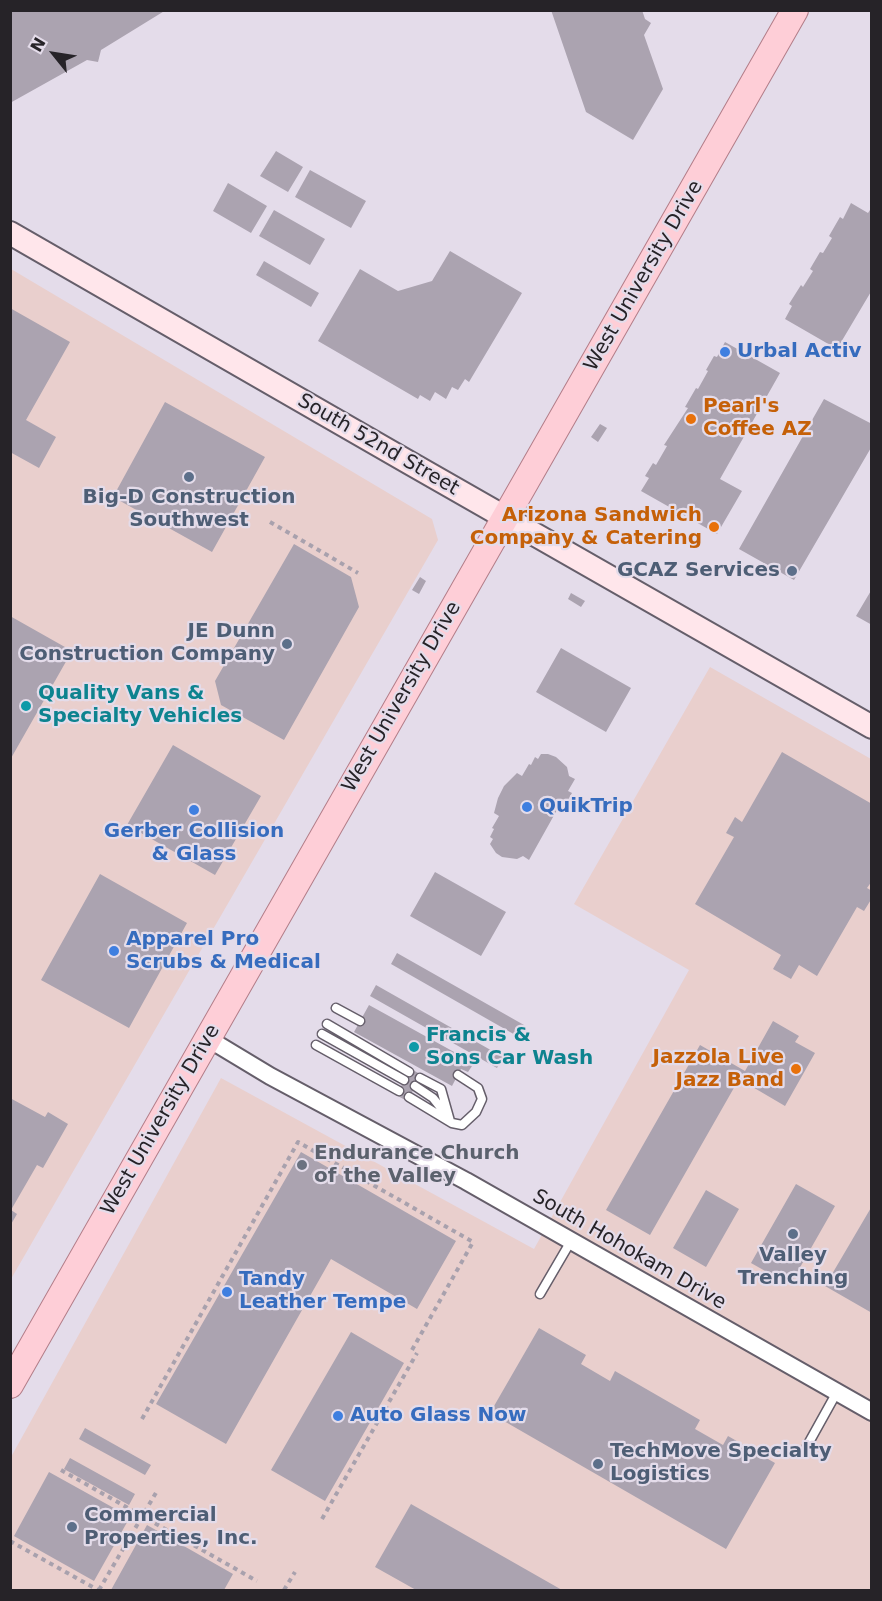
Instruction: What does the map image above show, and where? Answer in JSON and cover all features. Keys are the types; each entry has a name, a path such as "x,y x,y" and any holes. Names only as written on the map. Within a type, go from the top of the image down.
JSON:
{"main road":[{"name":"West University Drive","path":"10,1385 795,10"},
{"name":"South 52nd Street","path":"10,233 872,727"}],"street":[{"name":"South Hohokam Drive","path":"207,1038 270,1076 466,1181 872,1412"}],"lane":[{"path":"336,1008 360,1021"},
{"path":"327,1024 409,1072"},
{"path":"322,1034 404,1080"},
{"path":"316,1045 399,1091"},
{"path":"409,1097 458,1125 466,1123 476,1112 482,1099 478,1088 458,1076"},
{"path":"420,1078 441,1089 450,1121"},
{"path":"415,1086 433,1098 450,1121"},
{"path":"540,1294 571,1241"},
{"path":"807,1446 837,1392"}],"path":[{"path":"270,522 358,573"},
{"path":"142,1419 298,1142 473,1242 322,1519"},
{"path":"61,1470 257,1581"},
{"path":"10,1541 99,1590 157,1491"},
{"path":"284,1590 295,1572"}],"shaded area":[{"path":"11,269 432,519 438,540 11,1279"},
{"path":"710,667 871,759 871,1590 11,1590 11,1457 221,1078 534,1249 689,970 574,904"}],"building":[{"path":"10,10 166,10 101,50 98,62 87,60 10,103"},
{"path":"551,10 642,10 645,19 651,23 644,35 663,89 633,140 586,112"},
{"path":"276,151 303,167 288,192 260,176"},
{"path":"310,170 366,201 351,228 295,197"},
{"path":"228,183 267,206 251,233 213,211"},
{"path":"851,203 868,213 870,210 872,212 872,290 837,349 785,319 792,306 789,304 813,271 810,269 820,252 823,253 832,238 829,236 840,217 843,219"},
{"path":"274,210 325,239 310,265 259,236"},
{"path":"450,251 522,293 469,382 465,379 458,390 452,387 446,399 435,392 430,401 420,395 418,399 318,341 360,269 398,291 432,281"},
{"path":"264,261 319,293 311,307 256,275"},
{"path":"10,308 70,342 26,420 56,437 39,468 10,452"},
{"path":"725,342 780,373 720,479 742,491 717,534 641,491 649,478 645,476 653,463 656,465 667,446 664,445 688,408 685,407 696,388 698,389 714,356 717,357"},
{"path":"824,399 872,424 872,446 794,580 739,549"},
{"name":"Big-D Construction Southwest","path":"165,402 265,457 212,552 113,497"},
{"path":"600,424 607,428 598,442 591,437"},
{"name":"JE Dunn Construction Company","path":"294,544 351,577 359,607 284,740 221,705 215,681"},
{"path":"420,577 426,581 419,594 412,590"},
{"path":"872,589 872,625 856,616"},
{"path":"571,593 585,601 581,607 568,599"},
{"name":"Quality Vans & Specialty Vehicles","path":"10,616 72,651 10,760"},
{"path":"561,648 631,688 606,732 536,692"},
{"name":"Gerber Collision & Glass","path":"173,745 261,796 215,875 127,825"},
{"path":"782,752 872,804 872,881 867,888 872,891 872,898 864,911 857,907 817,976 799,965 791,979 773,969 781,955 695,904 734,837 726,833 735,817 742,822"},
{"name":"QuikTrip","path":"541,754 556,757 567,767 569,776 575,779 568,791 572,793 566,804 562,801 529,860 523,856 517,859 502,857 490,844 493,839 490,837 494,829 492,828 499,816 494,813 498,798 504,786 517,773 522,776 535,757 538,759"},
{"path":"435,872 506,912 481,956 410,916"},
{"name":"Apparel Pro Scrubs & Medical","path":"100,874 187,923 129,1028 41,980"},
{"path":"397,953 524,1025 517,1036 391,964"},
{"path":"376,985 503,1057 497,1068 370,996"},
{"name":"Francis & Sons Car Wash","path":"369,1005 474,1063 468,1072 461,1069 452,1086 354,1032"},
{"path":"773,1021 799,1036 795,1042 815,1053 785,1106 739,1079 650,1235 606,1210 700,1045 745,1071"},
{"path":"411,1069 422,1075 407,1101 396,1095"},
{"path":"10,1098 45,1117 48,1112 68,1124 43,1168 37,1165 11,1210 17,1214 10,1226"},
{"path":"301,1152 456,1241 417,1309 331,1259 226,1444 156,1404"},
{"name":"Valley Trenching","path":"796,1184 835,1206 790,1285 751,1263"},
{"path":"706,1190 739,1209 706,1267 673,1248"},
{"path":"872,1206 872,1313 825,1286"},
{"path":"539,1328 586,1355 581,1364 610,1381 615,1371 700,1420 695,1429 723,1445 728,1436 775,1463 726,1549 490,1413"},
{"name":"Auto Glass Now","path":"351,1332 404,1363 325,1501 271,1470"},
{"path":"85,1428 151,1465 145,1475 79,1439"},
{"path":"70,1458 135,1494 129,1505 64,1469"},
{"name":"Commercial Properties, Inc.","path":"49,1472 130,1517 94,1581 14,1536"},
{"path":"411,1504 562,1590 416,1590 375,1567"},
{"path":"147,1525 233,1574 224,1590 111,1590"}],"place":[{"name":"Urbal Activ","path":"725,352"},
{"name":"Pearl's Coffee AZ","path":"691,419"},
{"name":"Big-D Construction Southwest","path":"189,477"},
{"name":"Arizona Sandwich Company & Catering","path":"714,527"},
{"name":"GCAZ Services","path":"792,571"},
{"name":"JE Dunn Construction Company","path":"287,644"},
{"name":"Quality Vans & Specialty Vehicles","path":"26,706"},
{"name":"QuikTrip","path":"527,807"},
{"name":"Gerber Collision & Glass","path":"194,810"},
{"name":"Apparel Pro Scrubs & Medical","path":"114,951"},
{"name":"Francis & Sons Car Wash","path":"414,1047"},
{"name":"Jazzola Live Jazz Band","path":"796,1069"},
{"name":"Endurance Church of the Valley","path":"302,1165"},
{"name":"Valley Trenching","path":"793,1234"},
{"name":"Tandy Leather Tempe","path":"227,1292"},
{"name":"Auto Glass Now","path":"338,1416"},
{"name":"TechMove Specialty Logistics","path":"598,1464"},
{"name":"Commercial Properties, Inc.","path":"72,1527"}]}
